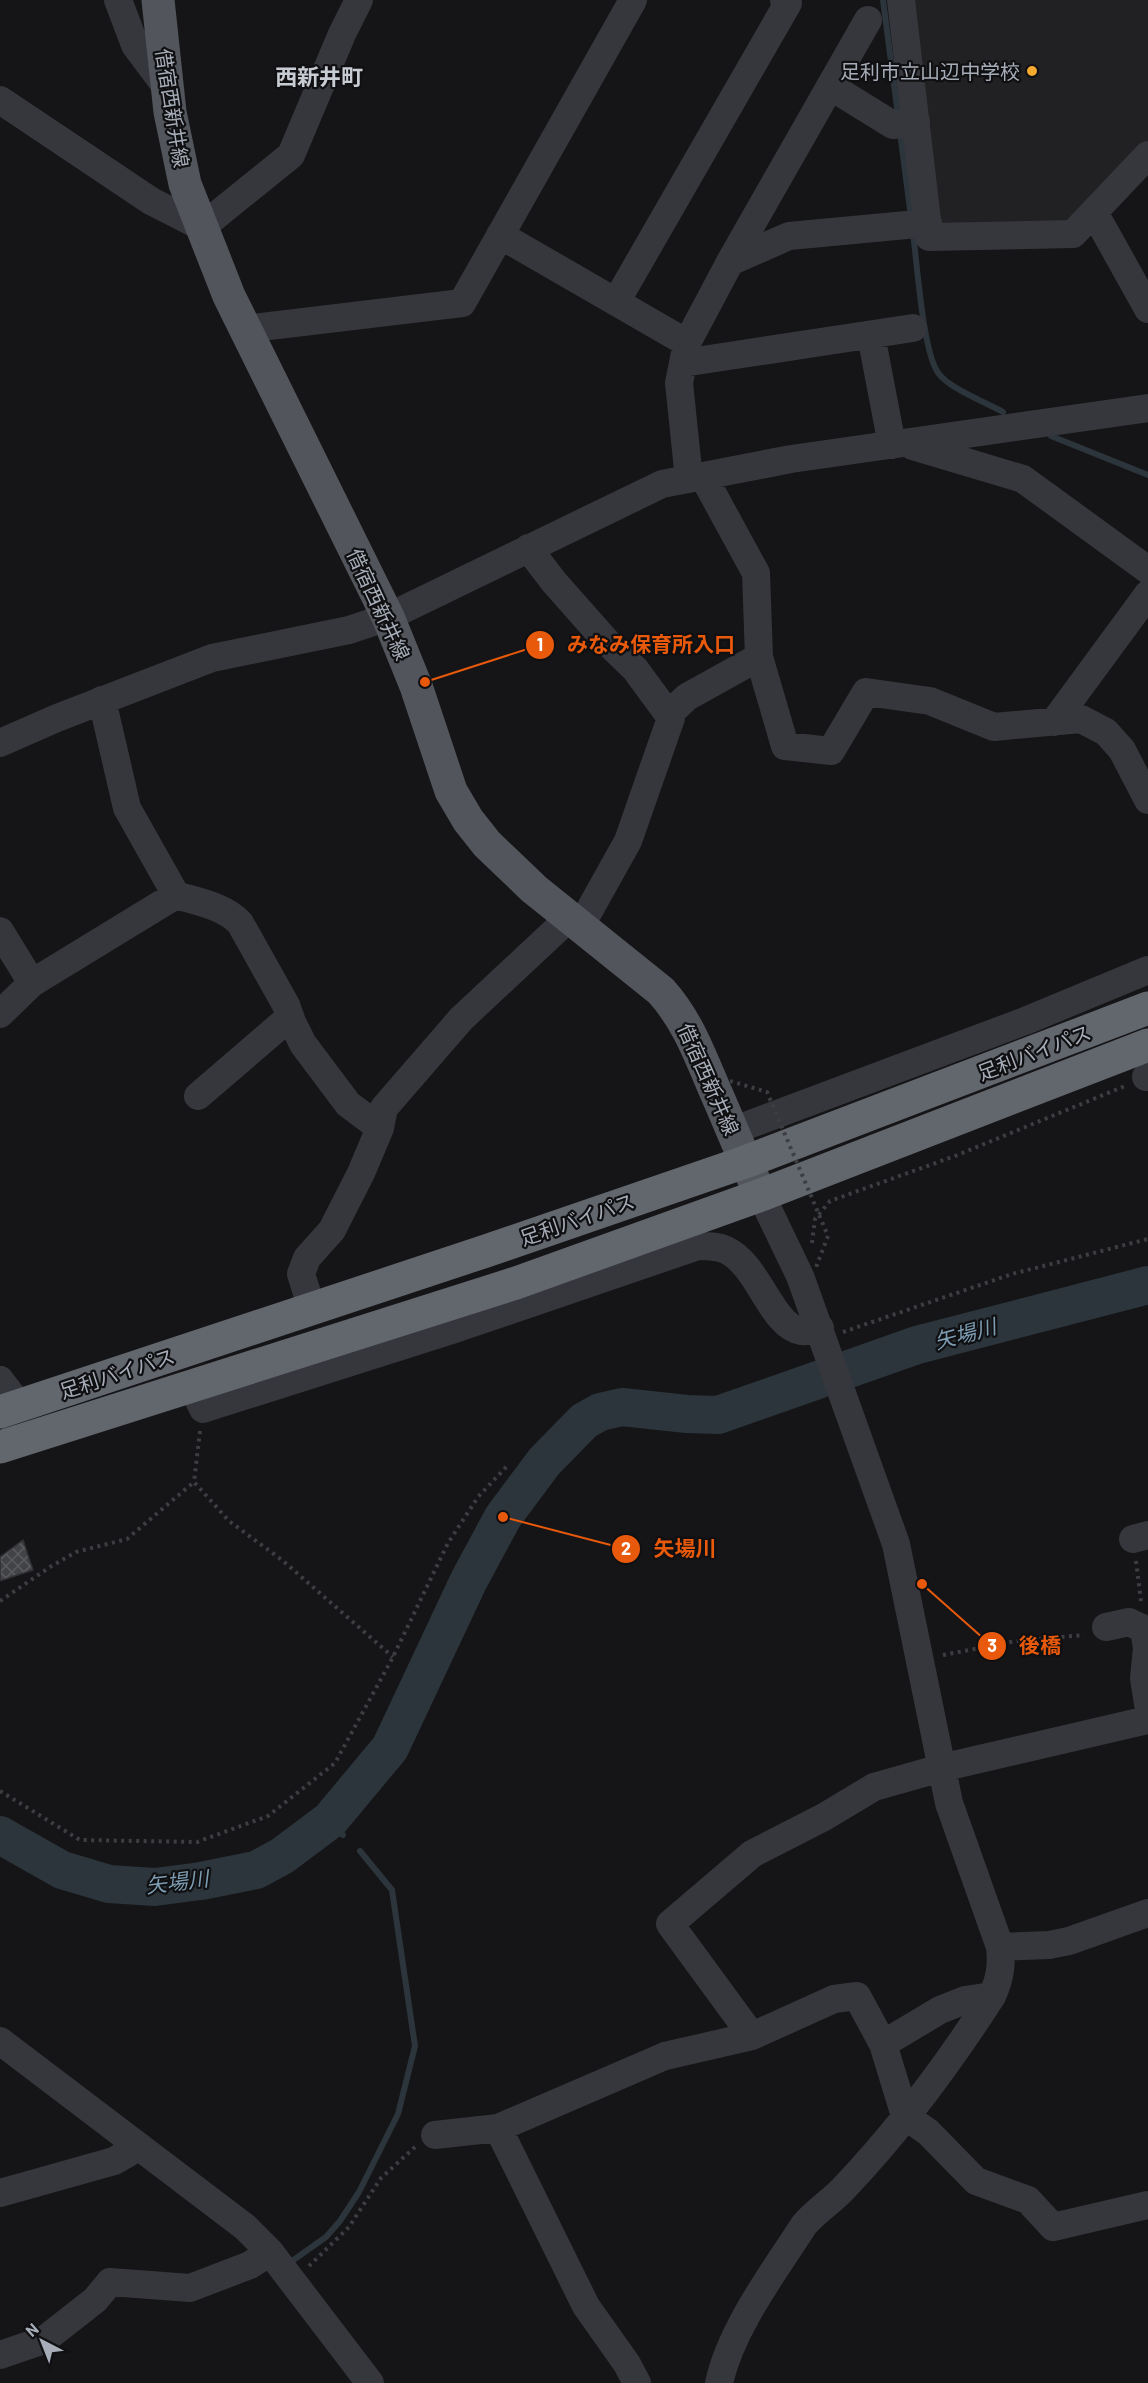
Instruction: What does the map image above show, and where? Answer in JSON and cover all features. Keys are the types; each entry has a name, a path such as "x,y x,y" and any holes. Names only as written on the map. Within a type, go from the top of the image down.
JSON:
{"highway":[{"name":"足利バイパス","path":"10,1409 745,1162 1143,1009"},
{"name":"足利バイパス","path":"0,1448 198,1397 516,1282 1143,1061"}],"main road":[{"name":"借宿西新井線","path":"158,0 175,142 185,184 229,296 388,617 416,686 451,791 468,820 509,866 575,923 661,991 674,1005 697,1047 761,1195"}],"street":[{"path":"118,0 135,45 168,89"},
{"path":"2,96 151,201 202,226 291,154 342,34 359,0"},
{"path":"245,329 462,303 633,0"},
{"path":"616,302 788,3 784,0"},
{"path":"902,0 929,237 1073,234 1148,155"},
{"path":"868,20 730,261 685,353 679,383 696,478 756,573 759,657 785,746 831,751 866,692 930,701 994,727 1081,719 1106,732 1122,750 1148,800"},
{"path":"830,86 893,125 916,122"},
{"path":"1094,212 1148,309"},
{"path":"730,261 789,236 928,223"},
{"path":"501,235 616,302 685,353 871,335 913,328"},
{"path":"871,335 899,444"},
{"path":"0,743 212,657 349,630 388,617 662,484 791,459 1148,408"},
{"path":"899,444 1023,479 1148,570"},
{"path":"312,1309 301,1274 307,1258 332,1230 361,1173 380,1128 384,1108 461,1019 575,923 628,841 671,718 635,669 601,635 528,548"},
{"path":"1054,722 1148,594"},
{"path":"669,714 687,697 759,657"},
{"path":"102,700 127,808 176,895 222,909 233,915 240,923 280,994 303,1044 348,1104 380,1128"},
{"path":"0,1014 32,983 176,895"},
{"path":"0,931 32,983"},
{"path":"732,1131 1025,1021 1148,970"},
{"path":"198,1096 290,1017"},
{"path":"718,2383 722,2366 742,2325 804,2225 814,2213 842,2190 905,2116 992,1995 998,1983 1001,1961 1000,1947 949,1803 896,1544 823,1339 803,1263 761,1195"},
{"path":"198,1397 452,1330 698,1246 724,1248 737,1256 753,1272 776,1312 785,1322 794,1329 823,1339"},
{"path":"0,1380 10,1409"},
{"path":"1106,1627 1129,1622 1144,1629 1147,1648 1143,1678 1148,1704"},
{"path":"752,2036 670,1924 752,1854 824,1817 874,1786 1148,1719"},
{"path":"1000,1947 1049,1945 1069,1941 1148,1913"},
{"path":"883,2044 940,2010 965,2000 992,1995"},
{"path":"435,2135 498,2128 665,2056 752,2036 834,1999 857,1996 883,2044 905,2116 928,2132 976,2181 1028,2200 1053,2227 1148,2205"},
{"path":"0,2042 230,2214 270,2252 370,2383"},
{"path":"498,2128 586,2306 627,2364 637,2383"},
{"path":"0,2193 114,2161 137,2145"},
{"path":"0,2355 44,2340 95,2300 110,2282 190,2288 250,2265 270,2252"}],"path":[{"path":"803,1263 812,1244 815,1219 830,1201 955,1156 1143,1061"},
{"path":"730,1081 767,1092 828,1236 803,1263"},
{"path":"823,1339 1012,1274 1148,1239"},
{"path":"198,1397 194,1482 229,1521 282,1560 393,1656"},
{"path":"0,1791 80,1840 197,1842 268,1816 335,1763 393,1656 448,1543 478,1497 508,1465"},
{"path":"0,1601 76,1552 127,1539 194,1482"},
{"path":"1140,1537 1144,1629"},
{"path":"919,1659 1016,1641 1087,1635 1106,1627"},
{"path":"292,2280 336,2241 361,2211 381,2178 419,2144 435,2135"}],"shaded area":[{"name":"足利市立山辺中学校","path":"908,0 1148,0 1148,142 1071,225 933,223"}],"building":[{"path":"23,1540 33,1570 0,1581 0,1557"}],"waterway":[{"path":"883,0 898,115"},
{"path":"900,132 911,217"},
{"path":"913,233 925,329 933,364 939,374 951,385 1003,412"},
{"path":"1051,436 1148,475"},
{"name":"矢場川","path":"0,1835 62,1870 109,1884 155,1887 256,1870 282,1856 330,1820 390,1748 469,1580 503,1517 544,1462 584,1421 600,1412 622,1407 718,1415 917,1345 1148,1285"},
{"path":"330,1820 343,1835"},
{"path":"292,2261 326,2237 340,2221 359,2192 398,2114 415,2046 392,1890 360,1851"}],"place":[{"name":"足利市立山辺中学校","path":"1032,71"},
{"name":"みなみ保育所入口","path":"425,682"},
{"name":"矢場川","path":"503,1517"},
{"name":"後橋","path":"922,1584"}],"district":[{"name":"西新井町","path":"319,76"}]}
